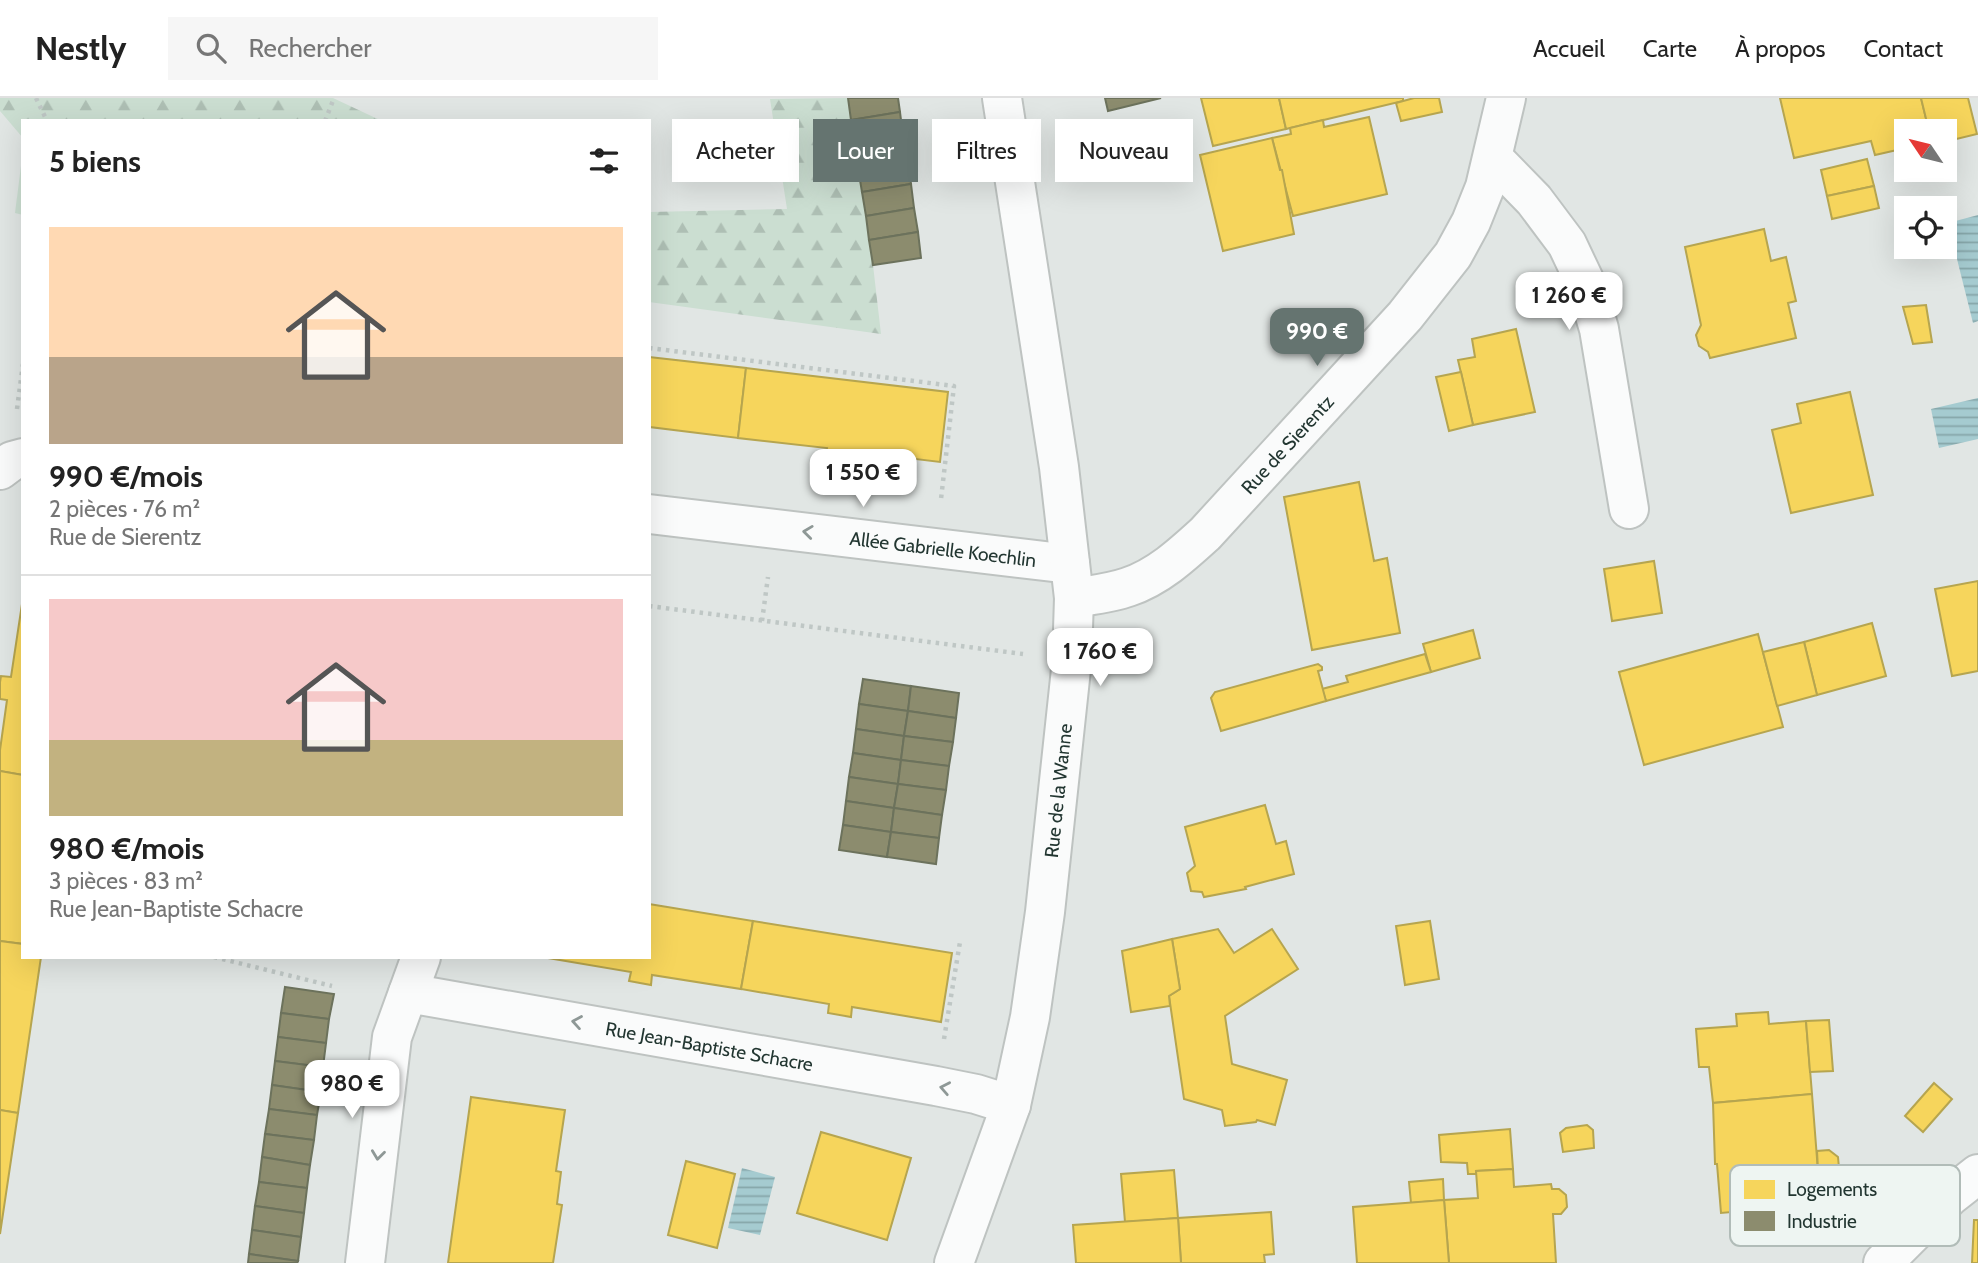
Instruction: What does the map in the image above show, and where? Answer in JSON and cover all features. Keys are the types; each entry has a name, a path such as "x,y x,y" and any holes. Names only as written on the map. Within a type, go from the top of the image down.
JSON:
{"street":[{"name":"Rue de la Wanne","path":"954,1263 1011,1105 1030,1017 1045,912 1070,691 1072,581 1059,467 1002,98"},
{"name":"Rue de Sierentz","path":"1072,581 1129,587 1180,556 1205,534 1432,284 1453,255 1471,222 1485,187 1506,98"},
{"path":"1493,158 1534,200 1567,244 1585,282 1599,328 1629,509"},
{"path":"0,470 12,461 21,459"},
{"name":"Allée Gabrielle Koechlin","path":"651,514 1072,581"},
{"path":"365,1263 392,1037 420,959"},
{"name":"Rue Jean-Baptiste Schacre","path":"408,993 923,1084 976,1094 1011,1105"},
{"path":"1960,1188 1978,1174"},
{"path":"1883,1263 1900,1246"}],"path":[{"path":"36,98 46,119"},
{"path":"326,119 334,98"},
{"path":"651,348 954,386 940,504"},
{"path":"16,421 21,380"},
{"path":"762,621 769,566"},
{"path":"651,606 1026,654"},
{"path":"942,1046 960,942"},
{"path":"222,959 332,986"}],"green space":[{"path":"0,98 333,98 378,119 21,119 21,136 0,111"},
{"path":"848,98 851,119 813,119 813,182 861,182 881,334 651,302 651,212 787,209 783,182 799,182 799,119 773,119 770,99"},
{"path":"21,166 21,214 15,213"}],"water":[{"path":"1978,215 1978,321 1973,323 1957,259 1957,221"},
{"path":"1978,398 1978,439 1939,448 1931,409"},
{"path":"742,1168 775,1177 760,1235 728,1228"}],"building: Logements":[{"path":"1201,98 1279,98 1286,129 1213,146"},
{"path":"1279,98 1403,98 1403,101 1286,129"},
{"path":"1414,98 1439,98 1442,112 1401,121 1396,103"},
{"path":"1780,98 1921,98 1926,119 1894,119 1894,151 1875,155 1871,141 1794,158"},
{"path":"1921,98 1968,98 1977,134 1957,139 1957,119 1926,119"},
{"path":"1369,117 1387,194 1293,216 1272,138 1291,134 1290,128 1323,120 1324,127"},
{"path":"1272,138 1282,170 1294,234 1223,251 1200,155"},
{"path":"1867,159 1874,186 1827,196 1821,170"},
{"path":"1874,186 1879,208 1832,219 1827,196"},
{"path":"1764,229 1771,261 1786,257 1796,301 1788,303 1796,338 1710,358 1708,352 1699,346 1696,335 1701,325 1685,247"},
{"path":"1926,305 1932,342 1913,344 1903,307"},
{"path":"1516,329 1535,412 1473,425 1458,360 1475,357 1472,339"},
{"path":"651,357 746,368 738,438 651,427"},
{"path":"746,368 948,392 940,462 850,451 848,461 837,460 825,458 827,448 738,438"},
{"path":"1461,372 1473,425 1449,431 1436,377"},
{"path":"1850,392 1873,495 1791,513 1772,430 1801,423 1797,404"},
{"path":"1359,482 1374,561 1387,558 1400,633 1312,650 1284,497"},
{"path":"1654,561 1662,613 1612,621 1604,569"},
{"path":"1978,581 1978,671 1952,676 1935,589"},
{"path":"21,611 21,775 0,771 7,700 0,699 0,682 1,676 11,677"},
{"path":"1872,623 1886,676 1817,695 1804,642"},
{"path":"1473,630 1480,658 1431,672 1423,644"},
{"path":"1758,634 1783,727 1644,765 1619,672"},
{"path":"1804,642 1817,695 1777,706 1763,652"},
{"path":"1425,654 1431,672 1326,701 1322,689 1348,682 1346,676"},
{"path":"1318,664 1322,667 1322,670 1318,671 1326,701 1221,731 1211,698 1215,692"},
{"path":"0,771 21,775 21,944 0,941"},
{"path":"1265,805 1276,844 1286,841 1294,874 1245,887 1246,889 1204,897 1202,892 1191,891 1187,873 1195,866 1185,827"},
{"path":"651,904 753,921 741,989 652,975 651,985 629,981 631,972 554,959 651,959"},
{"path":"753,921 952,953 941,1022 852,1007 851,1017 828,1013 829,1004 741,989"},
{"path":"1430,921 1439,979 1405,985 1396,926"},
{"path":"1218,929 1234,953 1272,929 1298,969 1225,1016 1232,1064 1287,1080 1275,1125 1257,1120 1225,1126 1222,1110 1184,1099 1169,996 1180,989 1172,939"},
{"path":"1172,939 1180,989 1169,996 1170,1006 1131,1012 1122,951"},
{"path":"0,941 21,944 21,959 41,959 18,1113 0,1110"},
{"path":"1768,1012 1769,1024 1806,1021 1812,1094 1713,1103 1709,1067 1699,1067 1696,1029 1737,1026 1736,1014"},
{"path":"1829,1020 1833,1071 1810,1072 1806,1021"},
{"path":"1934,1083 1952,1099 1923,1132 1905,1116"},
{"path":"1812,1094 1818,1165 1730,1165 1730,1212 1721,1213 1715,1164 1713,1103"},
{"path":"471,1097 565,1110 556,1171 561,1172 557,1204 562,1205 553,1263 448,1263"},
{"path":"0,1110 18,1113 0,1234"},
{"path":"1587,1125 1593,1130 1594,1148 1563,1152 1560,1133 1566,1128"},
{"path":"1510,1129 1513,1169 1468,1174 1467,1163 1441,1162 1439,1135"},
{"path":"821,1132 911,1158 887,1240 797,1213"},
{"path":"1829,1150 1838,1157 1839,1165 1818,1165 1817,1151"},
{"path":"686,1161 735,1174 717,1248 668,1235"},
{"path":"1513,1169 1514,1187 1551,1184 1552,1189 1559,1189 1566,1195 1567,1207 1561,1214 1553,1214 1556,1263 1449,1263 1444,1200 1478,1198 1476,1171"},
{"path":"1174,1170 1178,1218 1125,1222 1121,1174"},
{"path":"1443,1179 1444,1200 1411,1203 1409,1182"},
{"path":"1444,1200 1449,1263 1357,1263 1353,1207"},
{"path":"1271,1212 1274,1254 1264,1255 1265,1263 1181,1263 1178,1218"},
{"path":"1178,1218 1181,1263 1076,1263 1073,1225"},
{"path":"1974,1220 1978,1220 1978,1263 1972,1263"}],"building: Industrie":[{"path":"848,98 898,98 900,112 851,119"},
{"path":"1105,98 1161,98 1108,111"},
{"path":"900,112 901,119 857,119"},
{"path":"860,182 911,182 911,184 862,192"},
{"path":"911,184 914,208 866,216 862,192"},
{"path":"914,208 918,232 869,240 866,216"},
{"path":"918,232 921,258 873,265 869,240"},
{"path":"863,679 911,686 908,711 859,704"},
{"path":"911,686 959,693 956,718 908,711"},
{"path":"859,704 908,711 904,736 856,729"},
{"path":"908,711 956,718 953,742 904,736"},
{"path":"856,729 904,736 901,760 853,753"},
{"path":"904,736 953,742 949,766 901,760"},
{"path":"853,753 901,760 898,784 849,777"},
{"path":"901,760 949,766 946,790 898,784"},
{"path":"849,777 898,784 894,808 846,801"},
{"path":"898,784 946,790 942,815 894,808"},
{"path":"846,801 894,808 891,832 843,825"},
{"path":"894,808 942,815 939,838 891,832"},
{"path":"843,825 891,832 887,857 839,850"},
{"path":"891,832 939,838 936,864 887,857"},
{"path":"285,987 334,994 329,1019 281,1013"},
{"path":"281,1013 329,1019 326,1043 278,1037"},
{"path":"278,1037 326,1043 323,1067 275,1061"},
{"path":"275,1061 323,1067 321,1092 272,1085"},
{"path":"272,1085 321,1092 317,1115 269,1109"},
{"path":"269,1109 317,1115 314,1140 265,1134"},
{"path":"265,1134 314,1140 310,1165 262,1157"},
{"path":"262,1157 310,1165 307,1188 259,1182"},
{"path":"259,1182 307,1188 304,1213 255,1206"},
{"path":"255,1206 304,1213 301,1237 252,1230"},
{"path":"252,1230 301,1237 298,1261 249,1254"},
{"path":"249,1254 298,1261 248,1263"}]}
